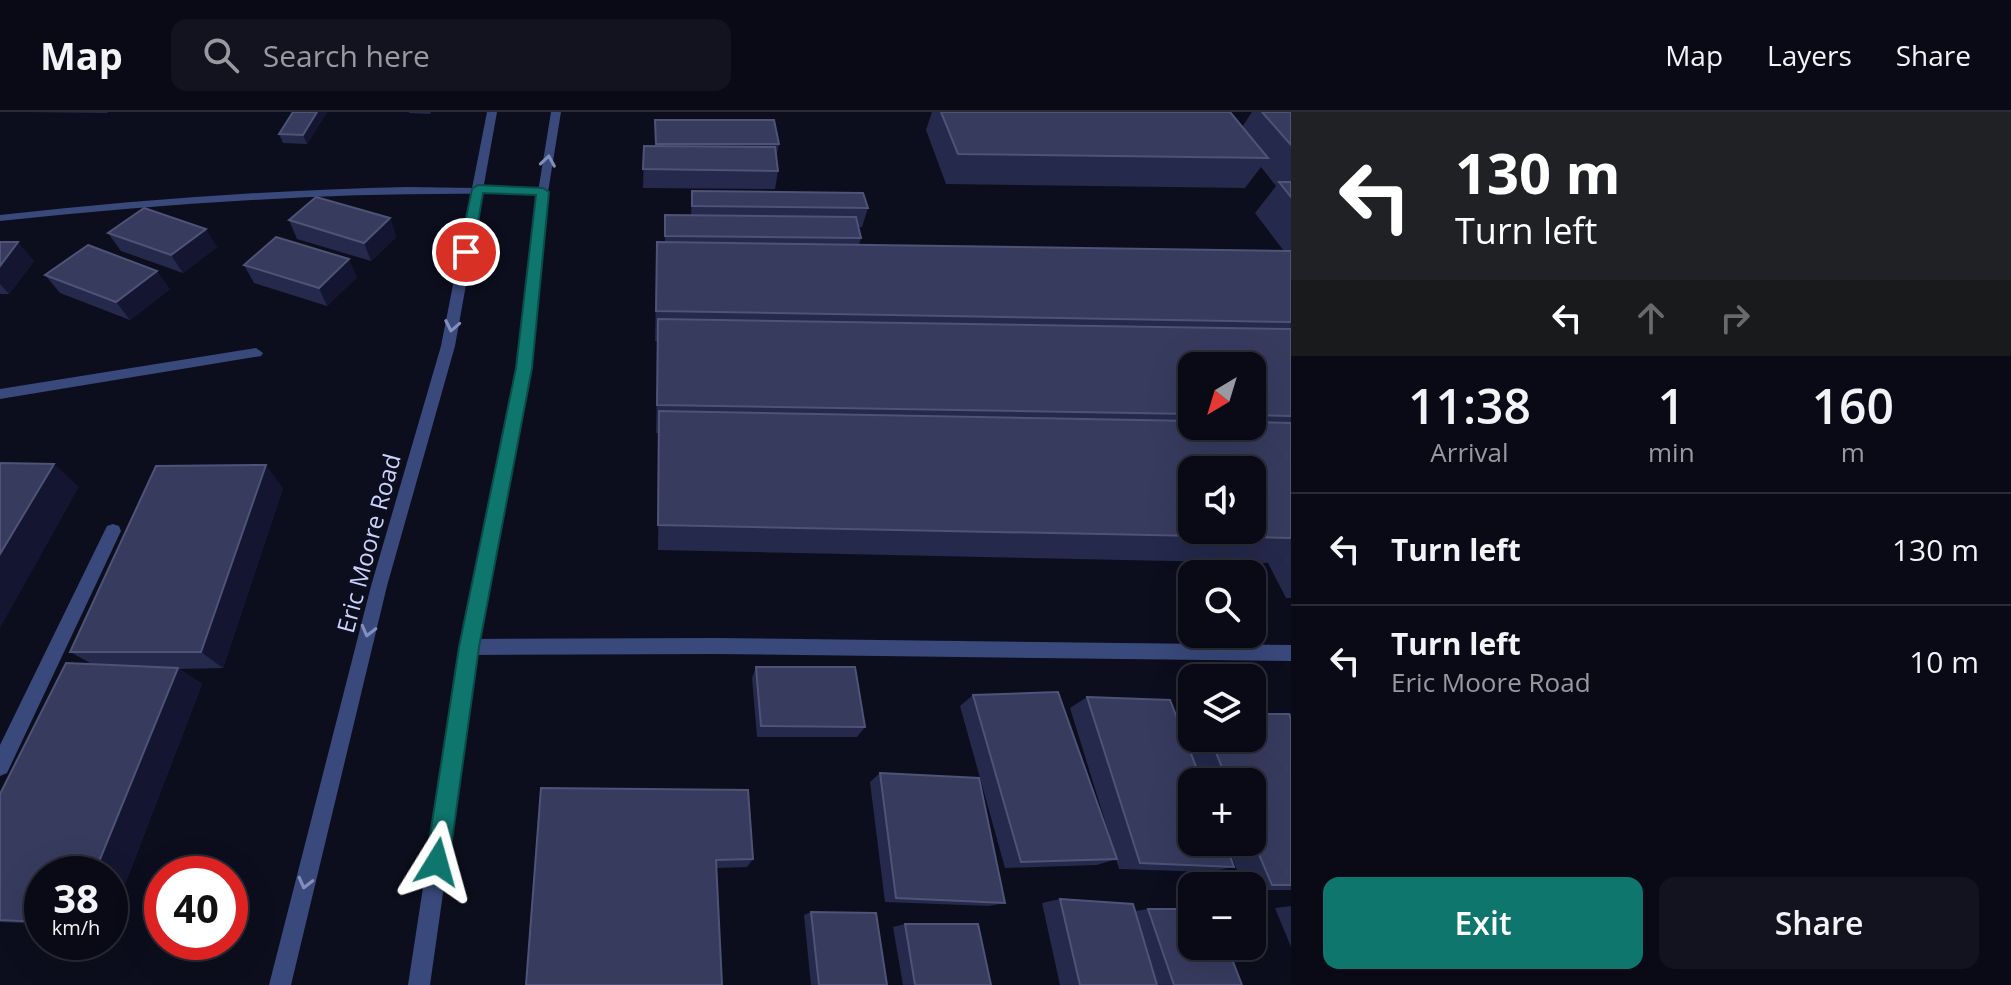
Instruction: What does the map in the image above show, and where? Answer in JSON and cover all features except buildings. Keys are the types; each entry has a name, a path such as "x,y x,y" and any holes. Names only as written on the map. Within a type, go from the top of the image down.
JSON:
{"street":[{"name":"Eric Moore Road","path":"280,985 379,586 448,346 492,112"},
{"path":"419,985 469,647 524,368 543,192 556,112"},
{"path":"0,218 118,205 262,196 478,189 543,192"},
{"path":"0,394 256,353"},
{"path":"0,766 113,531"},
{"path":"469,647 714,646 1291,653"}],"route":[{"path":"437,862 469,647 524,368 543,192 478,189 466,252"}]}
